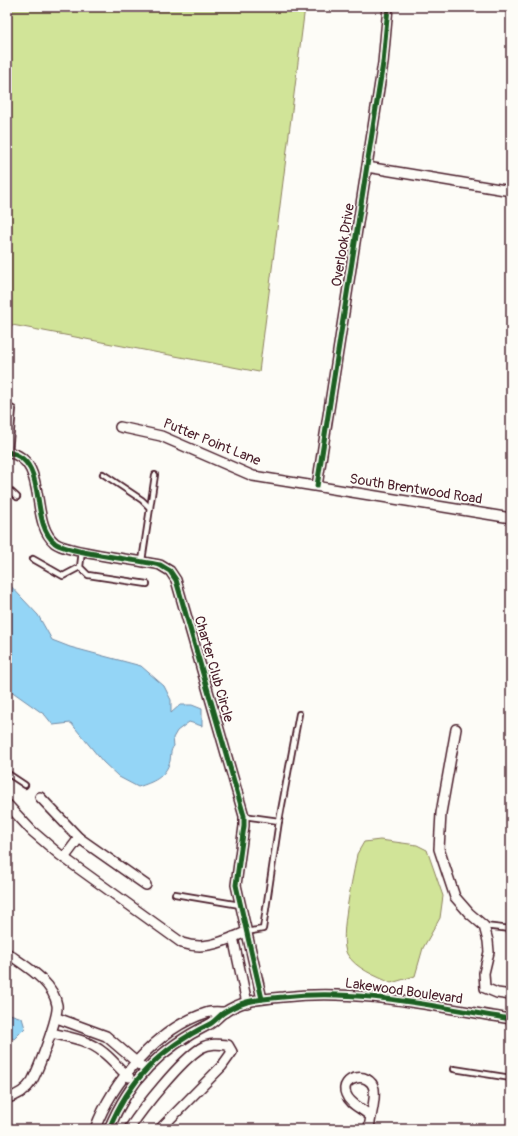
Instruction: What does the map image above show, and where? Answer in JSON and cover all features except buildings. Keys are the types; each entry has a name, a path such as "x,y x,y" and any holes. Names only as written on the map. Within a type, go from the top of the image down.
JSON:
{"street":[{"name":"Overlook Drive","path":"317,486 383,63 388,7"},
{"path":"367,167 511,191"},
{"name":"Putter Point Lane","path":"120,427 161,436 246,474 317,486"},
{"name":"Charter Club Circle","path":"8,452 23,458 30,467 41,517 49,538 57,545 160,565 170,571 176,580 244,816 236,885 262,1000"},
{"name":"South Brentwood Road","path":"317,486 511,518"},
{"path":"456,728 442,813 439,849 455,897 469,913 484,926 489,952 484,973 485,988 497,993 511,995"},
{"path":"40,797 79,838 146,885"},
{"path":"7,804 41,839 64,858 182,943 192,946 204,946 226,942 233,937 246,932"},
{"path":"64,858 79,838"},
{"path":"233,937 247,1002"},
{"path":"7,953 45,982 53,994 58,1006 57,1018 32,1081 24,1090 7,1098"},
{"name":"Lakewood Boulevard","path":"109,1129 120,1104 135,1082 162,1054 189,1034 210,1024 225,1012 247,1002 308,994 358,994 511,1019"},
{"name":"Lakewood Boulevard","path":"95,1129 112,1094 126,1074 158,1041 187,1022 207,1012 225,1012"},
{"path":"57,1018 89,1028 106,1036 145,1071"},
{"path":"84,1041 89,1028"},
{"path":"51,1033 84,1041 103,1052 135,1082"},
{"path":"129,1129 141,1110 183,1064 201,1048 215,1044 228,1045 232,1052 222,1066 160,1129"},
{"path":"369,1129 370,1116"}],"lane":[{"path":"7,406 14,409 8,452"},
{"path":"103,474 142,500 150,508"},
{"path":"142,561 155,474"},
{"path":"7,488 17,497"},
{"path":"80,567 82,551"},
{"path":"33,559 63,576 80,567"},
{"path":"80,567 88,575 147,584"},
{"path":"246,932 263,929 279,821 299,714"},
{"path":"7,772 25,785"},
{"path":"244,816 279,821"},
{"path":"175,894 240,905"},
{"path":"484,926 511,929"},
{"path":"454,1069 511,1078"}],"green space":[{"path":"7,7 305,7 259,372 7,324"},
{"path":"380,840 417,845 427,850 443,896 440,918 423,948 415,976 391,983 367,972 351,959 347,954 344,934 357,854 364,842"}],"water":[{"path":"7,582 38,615 52,640 70,647 141,666 164,686 171,700 171,713 180,705 192,705 202,709 202,726 189,722 177,731 173,738 174,746 171,751 168,767 162,775 149,783 138,787 119,777 103,762 71,723 53,725 45,715 7,688"},
{"path":"7,1013 22,1018 25,1028 14,1039 7,1037"}],"cycle path":[{"path":"317,486 383,63 388,7"},
{"path":"7,452 20,457 29,466 34,478 42,520 47,533 55,543 62,547 74,550 160,565 170,571 176,580 244,816 236,885 262,999"},
{"path":"109,1129 126,1095 148,1067 161,1055 191,1034 210,1024 223,1013 247,1002 283,997 340,995 426,1004 511,1019"}]}
